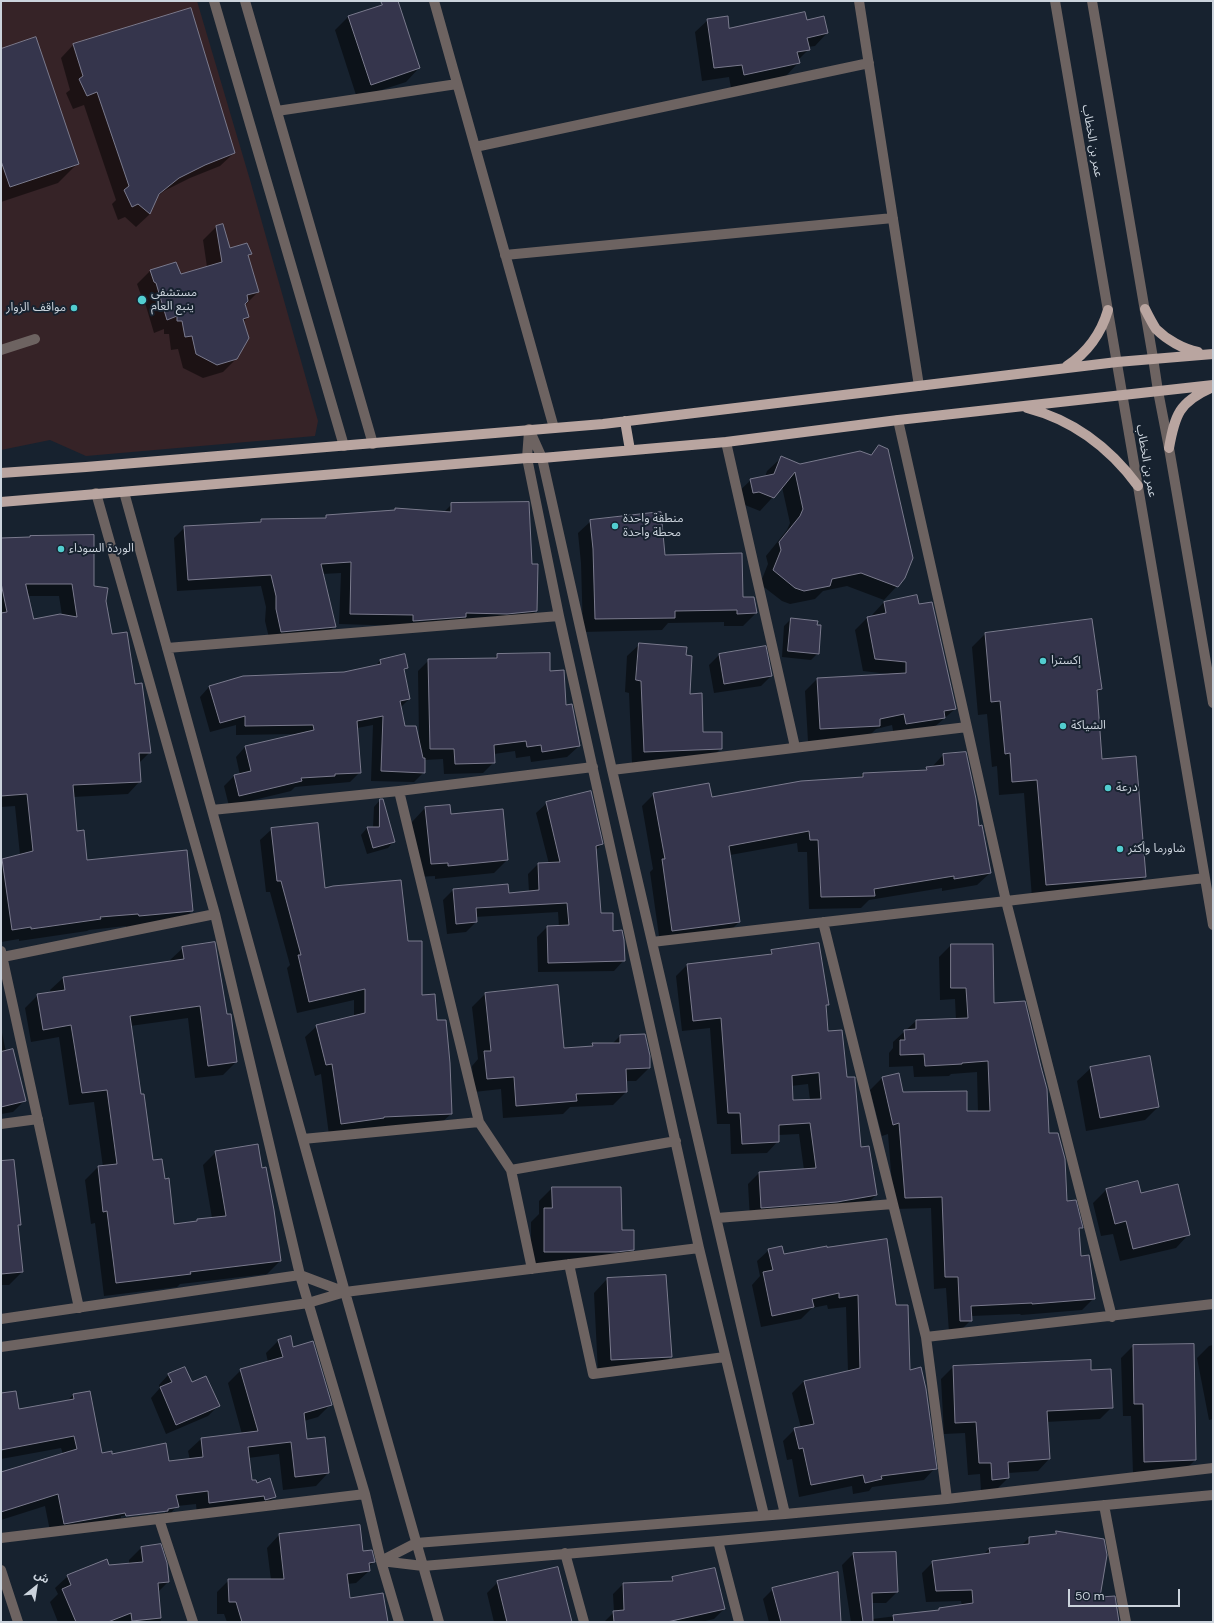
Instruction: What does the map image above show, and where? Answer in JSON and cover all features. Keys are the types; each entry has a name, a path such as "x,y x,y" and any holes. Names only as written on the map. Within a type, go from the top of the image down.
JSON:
{"main road":[{"path":"1145,309 1156,328 1170,340 1189,350 1212,354"},
{"path":"1064,368 1084,353 1092,344 1099,333 1108,310"},
{"path":"1,473 93,467 554,428 625,421 1117,362 1212,354"},
{"path":"1,502 726,442 898,420 1158,391 1213,387"},
{"path":"1169,448 1174,421 1183,406 1196,395 1213,387"},
{"path":"1022,406 1056,418 1087,435 1115,458 1138,486"},
{"path":"625,421 630,450"}],"street":[{"path":"214,1 344,446"},
{"path":"245,1 373,444"},
{"path":"434,1 554,428"},
{"path":"859,1 920,386"},
{"name":"عمر بن الخطاب","path":"1055,1 1213,925"},
{"name":"عمر بن الخطاب","path":"1092,1 1154,358 1158,391 1213,703"},
{"path":"475,147 869,63"},
{"path":"277,111 457,84"},
{"path":"505,255 893,218"},
{"path":"1,350 35,339"},
{"path":"898,420 1006,901 1112,1317"},
{"path":"529,429 527,458 558,616 593,767 699,1248 764,1515"},
{"path":"529,429 542,458 612,770 786,1514"},
{"path":"726,442 795,747"},
{"path":"124,492 345,1292 439,1622"},
{"path":"96,493 215,914 300,1275 365,1494 381,1561 399,1622"},
{"path":"167,648 558,616"},
{"path":"612,770 967,727"},
{"path":"212,810 593,767"},
{"path":"399,790 479,1122 510,1170 532,1269"},
{"path":"652,942 1205,878"},
{"path":"79,1308 2,954 215,914"},
{"path":"823,922 926,1337 947,1499"},
{"path":"1,1124 38,1119"},
{"path":"303,1139 479,1122"},
{"path":"510,1170 676,1141"},
{"path":"717,1218 893,1204"},
{"path":"1,1347 308,1303 345,1292 699,1248"},
{"path":"569,1264 593,1374 725,1357"},
{"path":"1,1319 300,1275 345,1292"},
{"path":"926,1337 1112,1317 1213,1304"},
{"path":"381,1561 416,1543 786,1514 947,1499 1213,1468"},
{"path":"1,1538 365,1494"},
{"path":"381,1561 423,1566 718,1541 1213,1495"},
{"path":"1104,1505 1126,1622"},
{"path":"160,1519 193,1622"},
{"path":"718,1541 739,1622"},
{"path":"565,1553 584,1622"},
{"path":"1,1570 18,1622"}],"shaded area":[{"name":"مستشفى ينبع العام","path":"1,1 197,1 250,180 318,421 315,436 86,456 50,440 1,450"}],"building":[{"path":"381,1 398,1 420,68 371,85 348,16 382,5"},
{"path":"191,8 235,153 205,165 179,178 159,194 150,214 138,204 132,207 124,190 129,186 97,92 87,96 79,79 83,76 73,44"},
{"path":"805,12 807,20 824,16 828,33 807,38 810,50 797,52 800,63 744,75 742,65 714,68 707,19 728,16 729,28"},
{"path":"36,37 79,164 10,187 1,161 1,49"},
{"path":"223,224 230,248 247,243 252,254 248,255 259,292 247,295 248,301 245,304 249,317 243,319 249,338 237,359 217,365 196,354 192,336 185,337 182,321 177,321 177,316 167,320 156,283 154,282 150,270 176,262 181,274 222,262 216,226"},
{"path":"879,445 888,449 913,558 905,578 898,587 861,573 832,579 830,586 804,591 795,588 773,570 781,550 779,542 800,516 803,509 795,472 774,498 759,492 753,493 750,479 774,474 781,456 800,464 860,451 871,455"},
{"path":"529,502 532,564 538,564 537,611 507,614 466,613 466,617 413,621 413,615 350,614 351,562 321,564 336,627 281,632 276,609 276,596 271,575 188,580 184,526 261,522 261,519 326,518 326,515 395,510 395,508 451,512 451,503"},
{"path":"661,512 665,555 742,553 743,597 754,597 757,613 737,614 737,610 675,611 675,618 595,619 593,549 590,520"},
{"path":"94,535 94,586 108,588 106,601 112,634 127,632 135,684 142,683 151,753 139,753 141,782 73,785 77,831 84,830 87,860 187,850 193,911 139,916 138,914 100,917 101,919 31,929 31,927 12,930 2,859 33,851 27,794 1,796 1,613 7,612 1,583 1,538","holes":["26,584 72,584 77,617 60,614 34,619"]},
{"path":"917,595 919,604 932,602 956,709 944,711 945,718 906,724 904,714 880,719 880,726 820,729 817,678 906,673 906,662 875,659 867,617 886,613 884,602"},
{"path":"791,618 818,621 817,625 821,625 819,654 788,651"},
{"path":"1092,619 1102,689 1097,690 1102,759 1136,756 1146,877 1046,885 1037,780 1012,782 1010,753 1005,754 1000,701 991,702 985,633"},
{"path":"639,643 687,647 686,655 692,656 690,694 702,693 703,732 722,732 722,749 644,752 641,681 636,680"},
{"path":"766,646 772,676 724,684 719,654"},
{"path":"550,653 550,671 564,670 566,705 572,704 580,746 542,752 541,745 527,747 526,741 494,745 495,763 455,764 454,749 430,749 428,659 497,658 497,654"},
{"path":"405,654 408,668 404,669 410,699 400,701 405,726 416,726 423,758 425,758 425,773 381,771 383,716 357,721 361,773 301,778 302,781 239,796 234,775 251,771 245,746 314,730 313,725 245,726 245,716 220,723 209,686 243,676 344,672 381,664 380,660"},
{"path":"966,752 976,799 979,826 982,825 991,873 954,879 954,876 874,889 875,896 821,897 818,840 810,840 809,831 729,846 740,922 672,931 662,859 665,859 653,793 709,783 712,797 801,781 863,777 863,773 927,770 926,767 944,765 943,754"},
{"path":"591,791 603,844 596,846 601,913 613,913 613,931 622,930 625,961 548,963 547,926 569,925 567,903 476,908 477,922 456,924 453,889 508,884 509,893 539,890 538,863 560,862 546,802"},
{"path":"380,799 383,799 395,842 373,848 367,827 379,827"},
{"path":"450,805 451,814 503,809 508,860 448,866 448,863 431,864 425,807"},
{"path":"318,823 325,888 401,880 408,941 422,941 422,995 435,994 437,1020 446,1020 450,1063 452,1114 384,1117 341,1124 332,1064 326,1065 316,1025 365,1013 365,989 309,1002 298,955 301,955 281,881 277,881 271,828"},
{"path":"215,942 227,1014 231,1014 237,1062 208,1066 200,1006 130,1016 141,1094 144,1094 153,1160 162,1159 165,1179 169,1178 174,1224 197,1221 197,1219 226,1216 215,1151 258,1144 262,1168 266,1167 281,1261 116,1283 107,1211 103,1212 98,1166 117,1164 107,1090 82,1093 71,1025 43,1030 37,994 65,990 63,977 184,959 182,947"},
{"path":"819,943 829,1005 826,1005 828,1031 842,1030 847,1077 855,1077 861,1147 869,1146 877,1195 837,1202 761,1208 759,1172 816,1168 810,1123 779,1125 779,1142 742,1144 740,1113 728,1113 721,1018 693,1021 687,964 772,954 771,950","holes":["819,1073 821,1099 793,1100 792,1076"]},
{"path":"951,944 993,944 994,1003 1025,1001 1047,1089 1049,1133 1058,1133 1065,1159 1067,1201 1076,1200 1083,1228 1079,1228 1081,1256 1089,1255 1095,1299 1032,1304 971,1306 972,1321 960,1321 958,1277 945,1277 942,1197 905,1198 899,1123 893,1125 882,1077 899,1073 903,1092 967,1091 967,1111 990,1111 988,1061 925,1066 924,1054 900,1055 900,1040 905,1040 904,1030 916,1029 916,1020 968,1018 966,988 951,988"},
{"path":"558,985 564,1048 593,1046 592,1043 620,1043 620,1035 645,1034 650,1056 650,1068 626,1069 627,1092 576,1094 577,1101 516,1106 514,1077 487,1079 484,1051 491,1051 485,993"},
{"path":"13,1049 26,1101 1,1107 1,1052"},
{"path":"1150,1056 1159,1107 1100,1118 1090,1067"},
{"path":"14,1160 21,1225 18,1225 23,1272 1,1274 1,1161"},
{"path":"1138,1181 1141,1193 1178,1184 1190,1235 1133,1249 1126,1221 1115,1224 1106,1189"},
{"path":"552,1187 621,1187 622,1230 634,1230 634,1250 616,1252 544,1252 544,1208 552,1208"},
{"path":"887,1239 896,1305 908,1305 910,1370 921,1367 926,1389 937,1469 881,1476 882,1479 865,1483 863,1475 811,1485 803,1448 799,1449 794,1428 814,1424 804,1381 860,1368 858,1295 839,1298 839,1293 812,1299 814,1307 772,1316 763,1272 773,1270 768,1249 782,1246 784,1254 827,1246"},
{"path":"666,1275 672,1357 611,1360 607,1278"},
{"path":"291,1336 293,1347 313,1341 332,1405 304,1413 307,1439 325,1437 329,1473 295,1477 291,1442 248,1447 252,1480 256,1480 257,1483 270,1478 276,1497 265,1500 264,1496 209,1503 208,1491 176,1495 179,1507 168,1509 168,1511 126,1516 125,1513 64,1524 58,1494 1,1512 1,1472 77,1449 74,1436 1,1450 1,1393 16,1391 19,1409 74,1399 73,1394 90,1391 102,1453 112,1451 112,1454 166,1443 169,1461 203,1457 201,1438 258,1431 240,1369 283,1357 278,1340"},
{"path":"1194,1344 1196,1460 1144,1462 1143,1404 1134,1404 1133,1345"},
{"path":"1091,1360 1091,1370 1111,1369 1113,1408 1047,1411 1050,1459 1008,1462 1009,1478 992,1480 991,1463 979,1463 976,1422 955,1423 953,1366"},
{"path":"185,1367 192,1382 206,1376 220,1406 176,1425 160,1387 172,1382 168,1374"},
{"path":"360,1525 363,1551 372,1550 375,1562 369,1563 370,1571 347,1574 350,1598 383,1593 388,1622 242,1622 236,1602 229,1602 228,1579 284,1579 279,1534"},
{"path":"1056,1531 1104,1539 1107,1555 1100,1597 1115,1596 1119,1622 894,1622 893,1615 939,1610 939,1608 973,1603 972,1590 936,1591 932,1561 990,1553 989,1548 1029,1544 1029,1537 1056,1534"},
{"path":"161,1544 167,1563 169,1582 158,1583 161,1618 132,1621 131,1613 108,1622 76,1622 62,1589 71,1585 67,1575 107,1559 109,1565 143,1562 141,1547"},
{"path":"896,1552 898,1592 872,1593 873,1622 863,1622 853,1553"},
{"path":"558,1567 572,1622 507,1622 497,1581"},
{"path":"715,1568 725,1609 667,1622 614,1622 613,1611 624,1610 623,1583 673,1581 672,1577"},
{"path":"838,1572 841,1622 781,1622 772,1588"}],"place":[{"name":"مستشفى ينبع العام","path":"142,300"},
{"name":"مواقف الزوار","path":"74,308"},
{"name":"منطقة واحدة محطة واحدة","path":"615,526"},
{"name":"الوردة السوداء","path":"61,549"},
{"name":"إكسترا","path":"1043,661"},
{"name":"الشياكة","path":"1063,726"},
{"name":"درعة","path":"1108,788"},
{"name":"شاورما وأكثر","path":"1120,849"}]}
